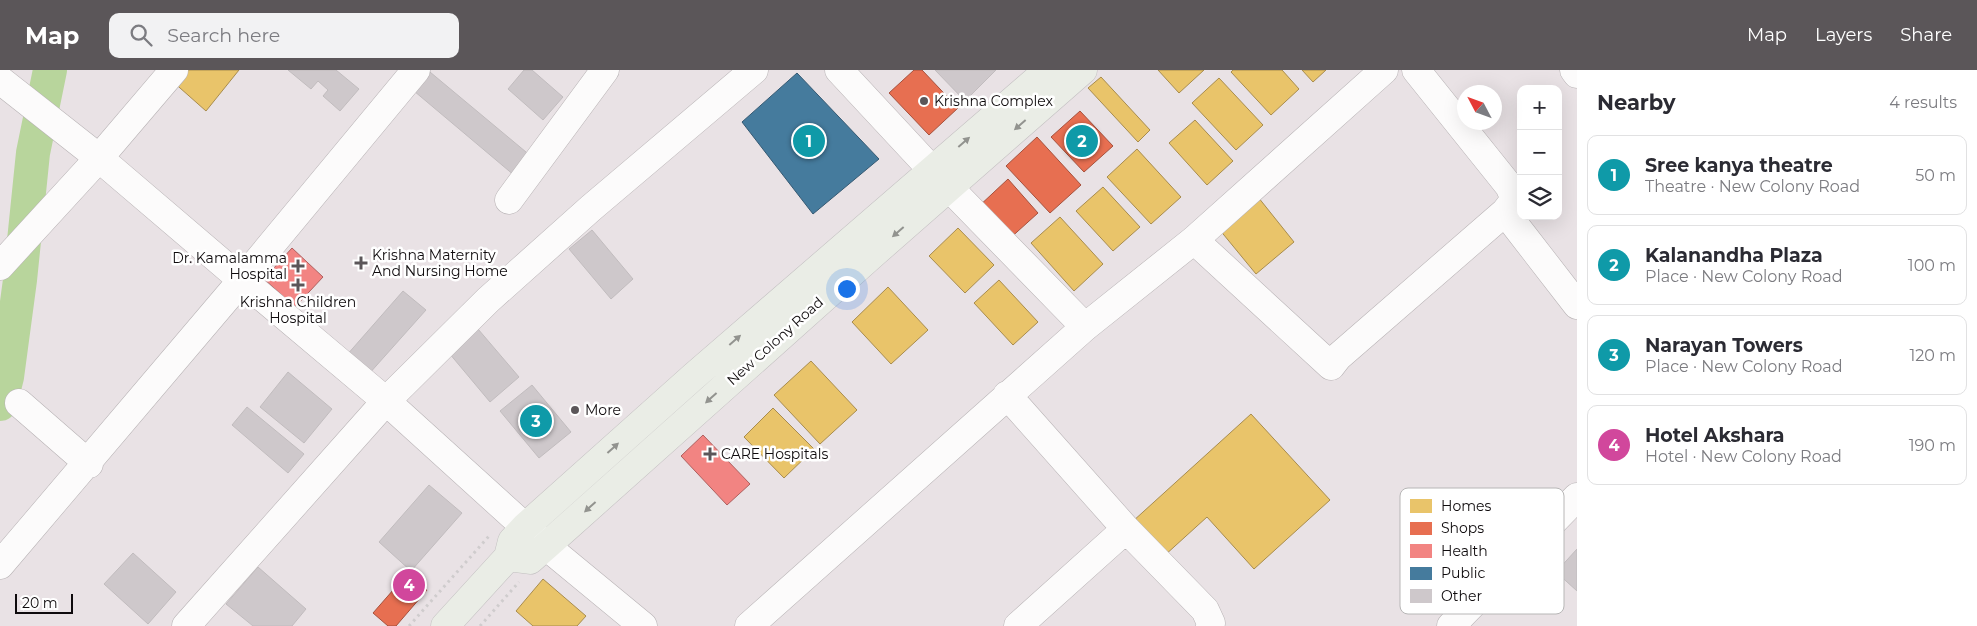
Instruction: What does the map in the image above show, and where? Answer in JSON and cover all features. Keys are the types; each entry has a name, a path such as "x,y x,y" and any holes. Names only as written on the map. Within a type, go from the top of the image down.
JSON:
{"main road":[{"name":"New Colony Road","path":"508,557 530,560 546,546 940,179 1048,70"},
{"name":"New Colony Road","path":"445,626 508,557 512,542 525,527 702,370 940,179 1083,70"}],"street":[{"path":"6,259 99,158 174,70"},
{"path":"0,564 88,463 416,70"},
{"path":"509,200 605,70"},
{"path":"186,626 386,402 488,300 536,255 754,70"},
{"path":"839,70 940,179 1085,326"},
{"path":"749,626 1085,326 1194,240 1384,70"},
{"path":"1194,240 1331,366 1338,357 1505,212 1515,199 1509,186 1416,70"},
{"path":"1574,70 1577,74"},
{"path":"5,83 99,158 386,402 546,546 643,626"},
{"path":"1505,212 1577,305"},
{"path":"1007,395 1126,529 1205,610 1211,623 1210,626"},
{"path":"19,403 88,463"},
{"path":"1564,510 1577,497"},
{"path":"1018,626 1126,529"},
{"path":"1451,626 1463,614"}],"building: Homes":[{"path":"180,70 239,70 206,111 171,80"},
{"path":"1158,70 1204,70 1179,93"},
{"path":"1233,70 1282,70 1299,89 1271,115 1231,72"},
{"path":"1302,70 1326,70 1313,82"},
{"path":"1101,77 1150,130 1138,142 1088,88"},
{"path":"1219,78 1263,125 1236,150 1192,103"},
{"path":"1195,120 1233,161 1207,185 1169,143"},
{"path":"1137,149 1181,197 1151,224 1107,177"},
{"path":"1103,187 1140,227 1113,251 1076,211"},
{"path":"1258,197 1294,242 1256,274 1219,229"},
{"path":"1060,217 1103,264 1074,291 1031,243"},
{"path":"958,228 994,265 965,293 929,256"},
{"path":"999,280 1038,322 1013,345 974,303"},
{"path":"888,287 928,330 891,364 852,322"},
{"path":"811,361 857,410 820,444 774,395"},
{"path":"773,408 814,449 784,478 744,437"},
{"path":"1251,414 1330,500 1254,569 1207,517 1164,556 1132,522"},
{"path":"543,579 586,616 577,626 533,626 516,611"}],"building: Shops":[{"name":"Krishna Complex","path":"914,70 922,70 958,108 929,135 889,93"},
{"path":"1080,111 1113,146 1084,172 1051,137"},
{"path":"1037,137 1081,185 1050,213 1006,166"},
{"path":"1008,179 1038,213 1007,241 977,208"},
{"path":"408,573 427,590 396,626 388,626 373,613"}],"building: Health":[{"path":"292,248 323,277 295,307 264,279"},
{"path":"703,435 750,484 727,505 681,456"}],"building: Public":[{"path":"797,73 879,159 813,214 742,122"}],"building: Other":[{"path":"288,70 336,70 359,89 340,111 323,96 328,90 318,81 311,89"},
{"path":"524,70 532,70 563,97 543,120 508,89"},
{"path":"935,70 996,70 965,101"},
{"path":"430,72 532,157 515,176 414,91"},
{"path":"592,230 633,279 611,299 569,249"},
{"path":"403,291 426,310 368,375 346,356"},
{"path":"478,329 519,377 490,402 449,353"},
{"path":"288,372 332,409 304,443 260,407"},
{"path":"532,385 571,432 539,458 500,411"},
{"path":"247,407 304,454 288,473 232,425"},
{"path":"429,485 462,513 411,571 379,542"},
{"path":"1577,549 1577,591 1564,579 1564,563"},
{"path":"133,553 176,592 148,624 104,584"},
{"path":"258,567 306,609 292,626 253,626 226,604"}],"waterway":[{"path":"0,404 7,377 20,280 33,153 50,70"}],"place":[{"name":"Krishna Complex","path":"924,101"},
{"name":"Sree kanya theatre","path":"809,141"},
{"name":"Kalanandha Plaza","path":"1082,141"},
{"name":"Krishna Maternity And Nursing Home","path":"361,263"},
{"name":"Dr. Kamalamma Hospital","path":"298,266"},
{"name":"Krishna Children Hospital","path":"298,285"},
{"name":"More","path":"575,410"},
{"name":"Narayan Towers","path":"536,421"},
{"name":"CARE Hospitals","path":"710,454"},
{"name":"Hotel Akshara","path":"409,585"}]}
